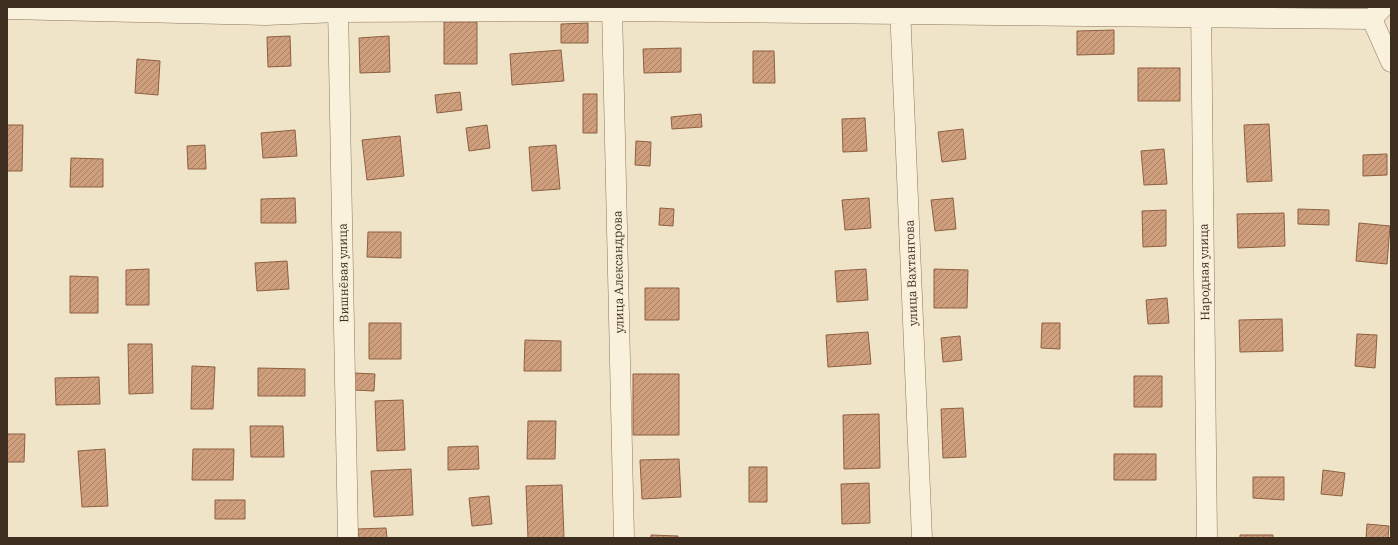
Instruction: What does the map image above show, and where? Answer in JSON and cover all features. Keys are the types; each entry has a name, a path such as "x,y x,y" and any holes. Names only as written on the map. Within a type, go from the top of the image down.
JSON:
{"street":[{"path":"7,9 266,15 338,10 612,9 1378,13 1391,62"},
{"name":"улица Александрова","path":"612,9 624,538"},
{"name":"Вишнёвая улица","path":"338,10 348,538"},
{"name":"улица Вахтангова","path":"900,11 922,538"},
{"name":"Народная улица","path":"1201,12 1207,538"}],"building":[{"path":"444,22 477,22 477,64 444,64"},
{"path":"588,23 588,43 561,43 561,24"},
{"path":"1114,30 1114,54 1077,55 1077,31"},
{"path":"290,36 291,66 268,67 267,37"},
{"path":"389,36 390,72 360,73 359,38"},
{"path":"681,48 681,72 644,73 643,49"},
{"path":"561,50 564,81 512,85 510,54"},
{"path":"753,51 774,51 775,83 753,83"},
{"path":"137,59 160,61 158,95 135,93"},
{"path":"1138,68 1180,68 1180,101 1138,101"},
{"path":"460,92 462,110 437,113 435,95"},
{"path":"583,94 597,94 597,133 583,133"},
{"path":"701,114 702,127 672,129 671,117"},
{"path":"865,118 867,151 843,152 842,119"},
{"path":"1269,124 1272,181 1247,182 1244,125"},
{"path":"7,125 23,125 22,171 7,171"},
{"path":"487,125 490,148 469,151 466,128"},
{"path":"963,129 966,159 942,162 938,132"},
{"path":"295,130 297,156 263,158 261,133"},
{"path":"400,136 404,176 367,180 362,140"},
{"path":"636,141 651,142 650,166 635,165"},
{"path":"205,145 206,169 188,169 187,146"},
{"path":"556,145 560,189 532,191 529,147"},
{"path":"1164,149 1167,184 1144,185 1141,151"},
{"path":"1387,154 1387,175 1363,176 1363,155"},
{"path":"71,158 103,159 103,187 70,187"},
{"path":"295,198 296,223 261,223 261,199"},
{"path":"869,198 871,228 845,230 842,200"},
{"path":"953,198 956,229 935,231 931,200"},
{"path":"660,208 674,209 673,226 659,225"},
{"path":"1298,209 1329,210 1329,225 1298,224"},
{"path":"1166,210 1166,246 1143,247 1142,211"},
{"path":"1284,213 1285,246 1238,248 1237,214"},
{"path":"1359,223 1390,226 1387,264 1356,261"},
{"path":"368,232 401,232 401,258 367,257"},
{"path":"287,261 289,289 257,291 255,263"},
{"path":"149,269 149,305 126,305 126,270"},
{"path":"866,269 868,300 837,302 835,271"},
{"path":"934,269 968,270 967,308 934,308"},
{"path":"70,276 98,277 98,313 70,313"},
{"path":"645,288 679,288 679,320 645,320"},
{"path":"1167,298 1169,323 1148,324 1146,300"},
{"path":"1282,319 1283,351 1240,352 1239,320"},
{"path":"369,323 401,323 401,359 369,359"},
{"path":"1042,323 1060,323 1060,349 1041,348"},
{"path":"868,332 871,364 828,367 826,335"},
{"path":"1357,334 1377,335 1375,368 1355,366"},
{"path":"960,336 962,360 943,362 941,338"},
{"path":"525,340 561,341 561,371 524,371"},
{"path":"128,344 152,344 153,393 129,394"},
{"path":"192,366 215,367 213,409 191,409"},
{"path":"258,368 305,369 305,396 258,396"},
{"path":"354,373 375,374 374,391 354,390"},
{"path":"633,374 679,374 679,435 633,435"},
{"path":"1134,376 1162,376 1162,407 1134,407"},
{"path":"99,377 100,404 56,405 55,378"},
{"path":"403,400 405,450 377,451 375,401"},
{"path":"963,408 966,457 943,458 941,409"},
{"path":"879,414 880,468 844,469 843,415"},
{"path":"528,421 556,421 555,459 527,459"},
{"path":"250,426 283,426 284,457 251,457"},
{"path":"7,434 25,434 24,462 7,462"},
{"path":"478,446 479,469 448,470 448,447"},
{"path":"105,449 108,506 82,507 78,451"},
{"path":"193,449 234,449 233,480 192,480"},
{"path":"1114,454 1156,454 1156,480 1114,480"},
{"path":"679,459 681,497 642,499 640,460"},
{"path":"749,467 767,467 767,502 749,502"},
{"path":"411,469 413,515 374,517 371,471"},
{"path":"1323,470 1345,473 1342,496 1321,494"},
{"path":"1253,477 1284,477 1284,500 1253,498"},
{"path":"869,483 870,523 842,524 841,484"},
{"path":"562,485 564,538 528,538 526,486"},
{"path":"489,496 492,524 472,526 469,498"},
{"path":"215,500 245,500 245,519 215,519"},
{"path":"1367,524 1389,526 1388,538 1366,538"},
{"path":"386,528 387,538 358,538 358,529"},
{"path":"651,535 678,536 678,538 651,538"},
{"path":"1240,535 1273,535 1273,538 1240,538"}]}
